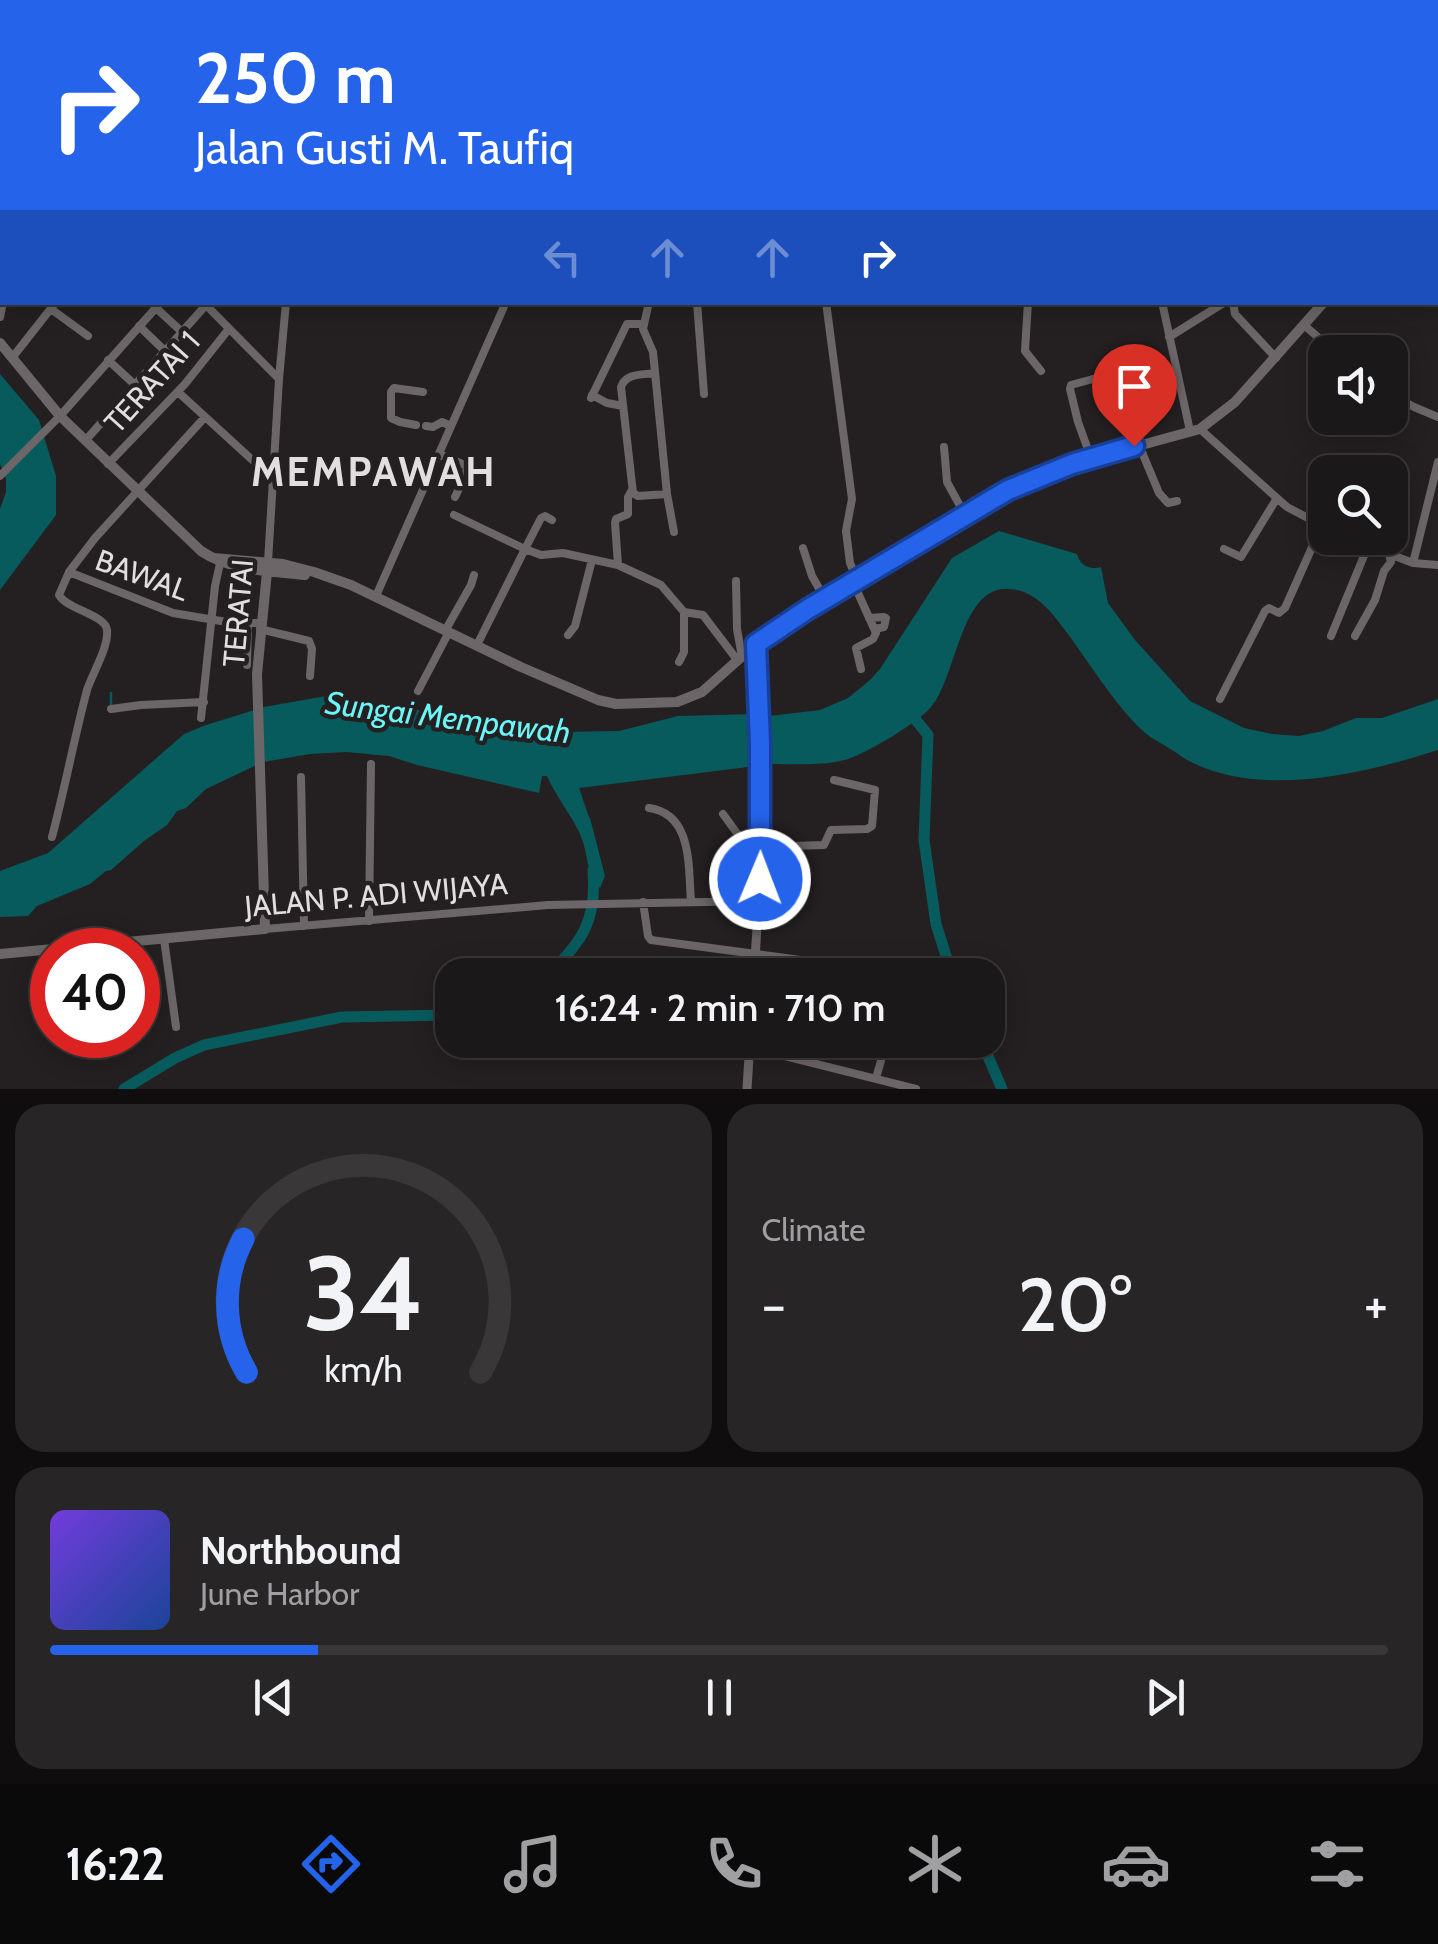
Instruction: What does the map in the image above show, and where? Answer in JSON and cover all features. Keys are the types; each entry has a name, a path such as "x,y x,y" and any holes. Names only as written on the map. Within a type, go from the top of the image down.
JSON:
{"main road":[{"path":"0,344 60,416 108,464 184,536 218,559 326,576 586,696 616,704 676,702 702,692 756,644 825,599 1037,476 1195,430 1236,402 1321,305"},
{"name":"TERATAI","path":"265,929 256,625 268,567"},
{"name":"JALAN P. ADI WIJAYA","path":"0,954 265,929"}],"street":[{"path":"0,476 60,416 158,305 181,331"},
{"path":"85,441 203,305"},
{"path":"205,305 279,380"},
{"name":"TERATAI","path":"268,567 286,305"},
{"path":"376,596 505,305"},
{"path":"648,305 643,324 653,352 674,532"},
{"path":"697,305 704,394"},
{"path":"826,305 852,499 847,521 848,553 874,629 873,639 856,648 862,669"},
{"path":"1028,305 1025,351 1041,371"},
{"path":"1163,305 1176,371 1195,430 1308,519"},
{"path":"1169,337 1227,305"},
{"path":"1230,305 1276,358"},
{"path":"12,358 54,306 88,336"},
{"path":"623,406 592,396 627,324 643,324"},
{"path":"1304,325 1316,335"},
{"path":"138,326 164,350"},
{"name":"TERATAI 1","path":"108,464 178,392 228,330"},
{"path":"108,360 134,384"},
{"path":"1091,458 1078,422 1072,385 1094,379 1176,371"},
{"path":"618,565 615,523 616,518 628,514 632,490 621,387 626,378 655,372"},
{"path":"424,392 394,388 390,418 452,426"},
{"path":"178,392 272,478"},
{"path":"1408,404 1438,417"},
{"path":"52,837 87,690 108,629 59,598 69,572 94,538 206,417"},
{"path":"1139,445 1159,493 1168,503 1177,501"},
{"path":"944,446 947,482 965,515"},
{"path":"439,454 467,466 455,497"},
{"path":"1413,563 1438,462"},
{"path":"632,490 638,496 667,494"},
{"path":"1224,549 1241,557 1277,498"},
{"path":"454,515 541,555 563,553 618,565 661,585 684,612 684,652 679,662"},
{"path":"476,645 541,518 552,520"},
{"path":"803,548 825,599"},
{"path":"1220,698 1265,611 1268,608 1280,613 1286,608 1309,555"},
{"path":"1332,636 1364,555"},
{"path":"1355,636 1375,600 1391,562 1389,555"},
{"path":"1392,555 1413,563 1438,565"},
{"path":"202,718 218,559"},
{"path":"568,635 575,626 592,560"},
{"name":"BAWAL","path":"69,572 173,614 256,625 309,641 310,676"},
{"path":"418,691 474,574"},
{"path":"736,582 740,659"},
{"path":"684,612 703,615 740,659"},
{"path":"869,618 886,618 884,627 874,629"},
{"path":"247,665 256,625"},
{"path":"756,644 760,865 756,958"},
{"path":"111,709 204,702"},
{"path":"369,922 371,764"},
{"path":"301,777 304,926"},
{"path":"760,847 824,845 830,830 872,826 875,790 834,780"},
{"path":"650,808 668,814 686,842 690,901"},
{"path":"723,814 760,865"},
{"name":"JALAN P. ADI WIJAYA","path":"265,929 548,905 758,901"},
{"path":"643,902 651,940 780,958"},
{"path":"164,939 176,1028"},
{"path":"747,1089 748,1058"},
{"path":"801,1058 916,1089"},
{"path":"876,1078 882,1058"}],"water":[{"path":"0,374 39,420 56,476 56,515 0,590 0,509 6,479 0,464"},
{"name":"Sungai Mempawah","path":"999,531 1077,554 1086,566 1101,567 1108,603 1135,640 1190,701 1244,728 1299,736 1356,718 1382,718 1438,699 1438,750 1348,773 1283,780 1252,779 1193,763 1151,737 1133,720 1044,605 1028,594 1010,589 993,591 980,601 931,707 857,756 830,763 772,764 571,789 590,818 605,876 600,888 592,876 580,834 547,776 542,776 539,793 389,756 346,752 263,762 206,789 186,808 177,811 167,825 90,884 37,906 28,916 0,917 0,871 48,853 184,734 206,725 264,707 326,696 360,698 472,718 492,729 533,735 619,731 678,716 769,716 820,710 848,698 880,669 952,558"}],"waterway":[{"path":"111,693 111,706"},
{"path":"907,709 928,735 924,840 936,924 947,958"},
{"path":"570,778 583,817"},
{"path":"564,958 579,940 590,916 593,870"},
{"path":"124,1089 204,1045 342,1017 435,1015"},
{"path":"989,1058 1002,1089"}],"district":[{"name":"MEMPAWAH","path":"374,471"}],"route":[{"path":"760,879 756,644 1008,490 1037,476 1134,446"}]}
